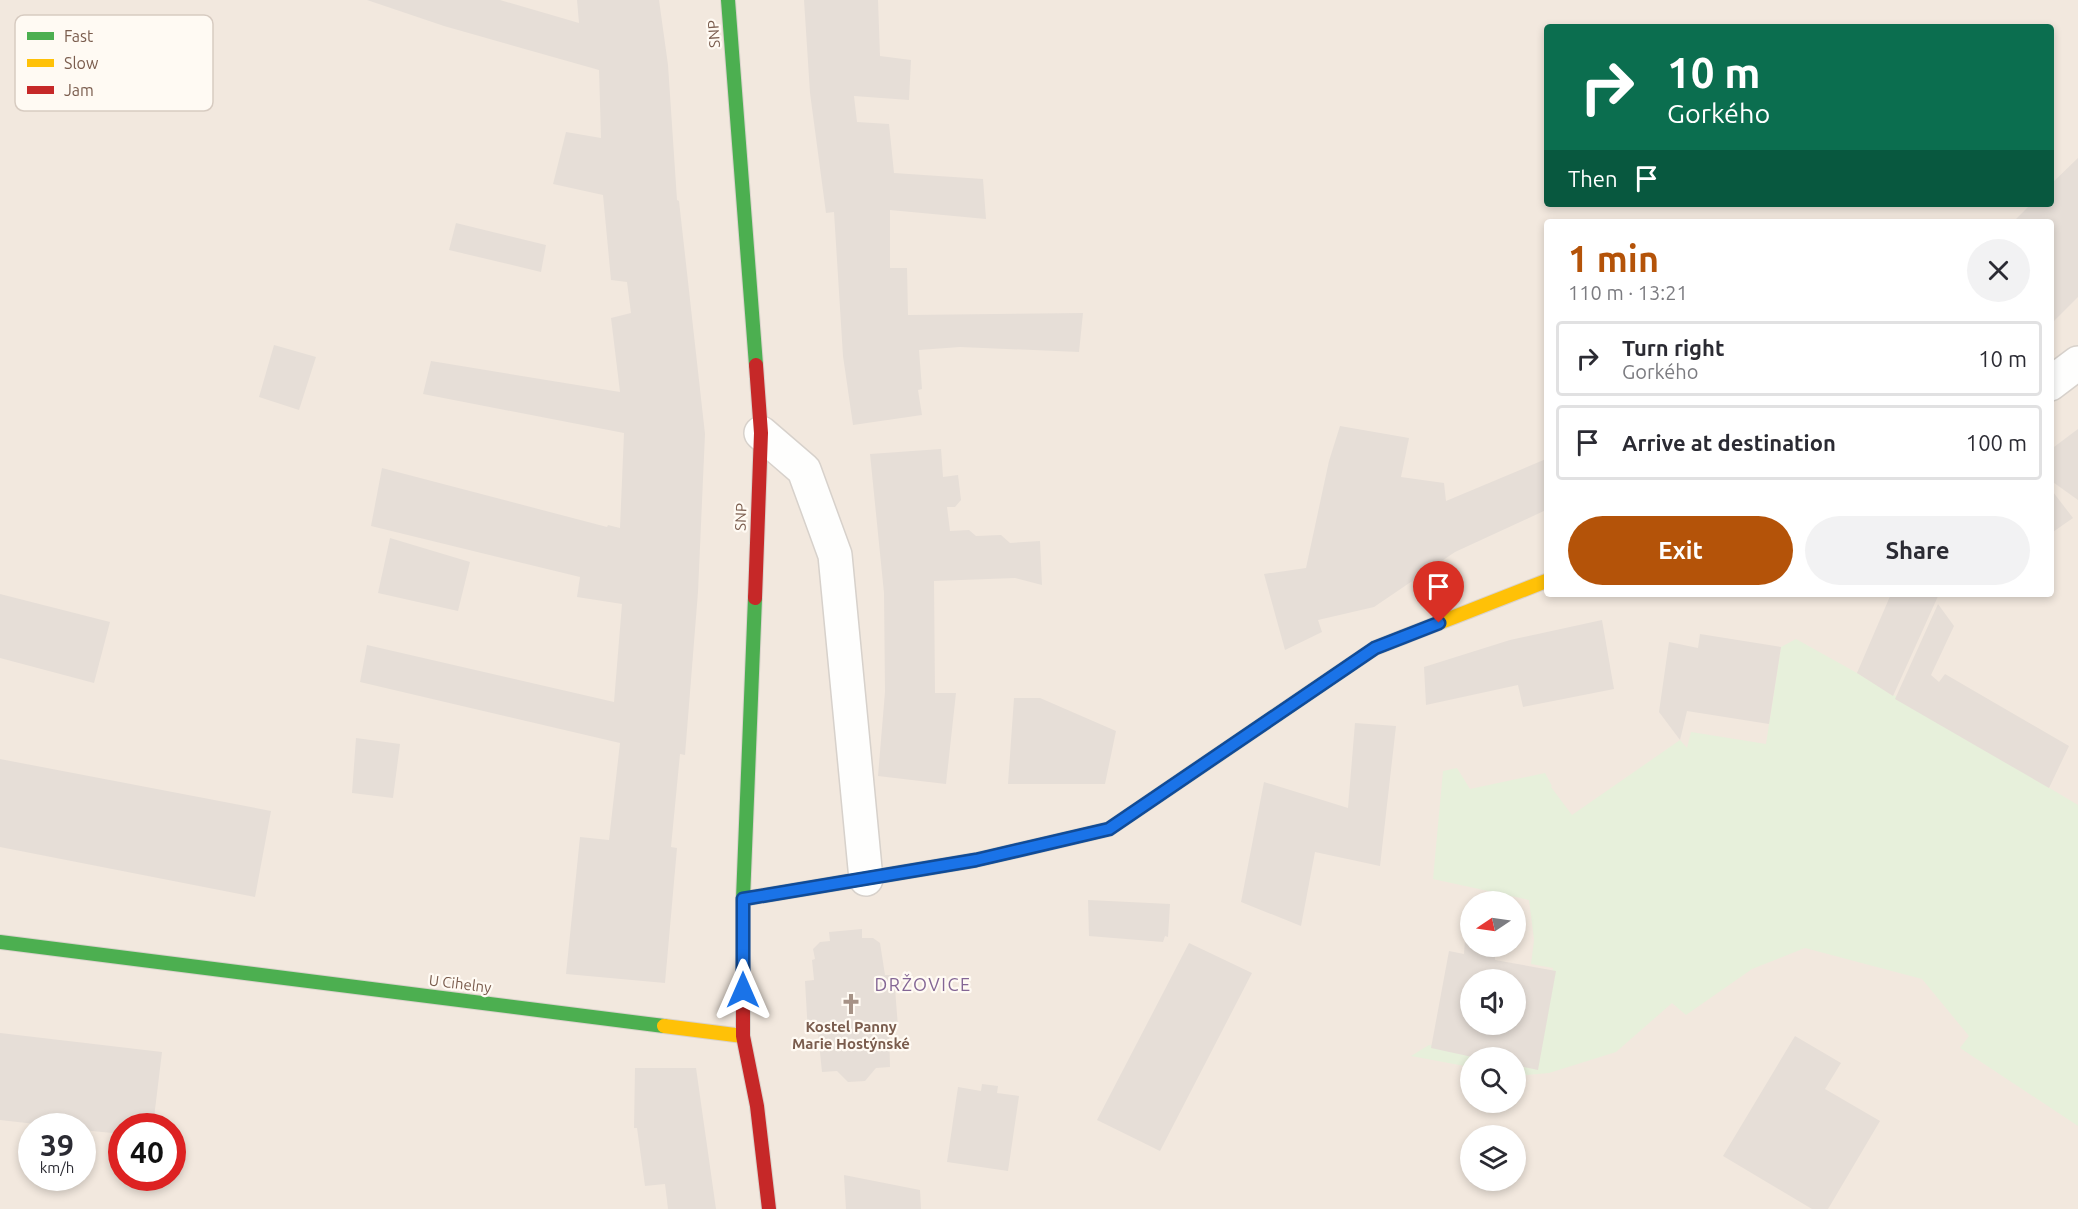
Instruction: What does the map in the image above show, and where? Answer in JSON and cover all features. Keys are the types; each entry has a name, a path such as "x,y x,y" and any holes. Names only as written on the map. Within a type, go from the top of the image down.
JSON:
{"street":[{"name":"SNP","path":"728,0 761,433 743,899 743,1036"},
{"path":"2054,381 2078,363"},
{"path":"761,433 804,470 835,555 866,879"},
{"path":"743,899 976,860 1109,829 1375,648 1544,583"},
{"name":"U Cihelny","path":"0,942 743,1036"},
{"path":"743,1036 757,1106 769,1209"}],"shaded area":[{"path":"0,0 2078,0 2078,1209 0,1209"}],"green space":[{"path":"1796,639 2078,805 2078,1126 1960,1048 1969,1036 1922,979 1805,948 1752,969 1686,1015 1672,1003 1616,1052 1549,1073 1526,1075 1526,1064 1536,1065 1553,968 1531,964 1534,940 1526,891 1488,891 1433,879 1443,771 1457,768 1470,789 1545,773 1551,787 1572,815 1680,740 1687,748 1691,732 1766,744 1781,647"},
{"path":"1429,1045 1460,1051 1460,1065 1411,1056"}],"building":[{"path":"367,0 500,0 579,23 577,0 659,0 668,65 677,200 679,201 705,434 698,592 685,755 680,754 671,847 677,848 665,983 566,974 580,837 609,840 620,743 360,682 367,645 614,702 622,604 577,597 580,577 371,526 382,468 607,527 608,525 620,528 624,433 423,394 431,361 620,392 611,318 631,313 627,282 611,280 603,195 553,184 566,132 601,138 599,70 444,26"},
{"path":"804,0 878,0 880,56 911,60 909,100 854,96 857,122 889,124 894,173 983,179 986,219 890,210 890,268 907,268 908,315 1083,313 1079,352 960,347 919,350 922,389 918,390 922,415 853,425 843,356 834,212 826,213 810,93"},
{"path":"2078,158 2078,297 2054,321 2054,219 2016,219 2028,207 2054,207 2054,181"},
{"path":"456,223 546,245 541,272 449,250"},
{"path":"274,345 316,357 299,410 259,397"},
{"path":"1340,426 1409,438 1401,477 1444,483 1446,501 1544,460 1544,511 1455,552 1374,607 1318,620 1322,632 1285,650 1264,574 1306,568 1329,461"},
{"path":"2078,429 2078,500 2054,483 2054,447"},
{"path":"941,449 943,477 958,475 961,500 955,507 947,507 950,531 969,530 976,536 1001,535 1010,543 1040,541 1042,585 1015,578 934,581 935,693 956,693 946,784 878,776 885,692 884,593 870,454"},
{"path":"2054,493 2073,518 2054,531"},
{"path":"390,538 470,562 458,611 378,593"},
{"path":"0,594 110,622 94,683 0,658"},
{"path":"1890,597 1938,597 1893,696 1857,673"},
{"path":"1938,604 1954,626 1931,675 1939,682 1945,674 2069,746 2049,788 1895,699"},
{"path":"1602,620 1614,689 1523,707 1518,685 1426,705 1424,667 1510,640"},
{"path":"1700,634 1781,647 1769,724 1687,711 1680,740 1659,712 1669,642 1698,648"},
{"path":"1014,698 1040,698 1116,731 1105,784 1008,784"},
{"path":"1355,723 1396,726 1380,866 1315,852 1301,926 1241,902 1264,782 1348,808"},
{"path":"356,738 400,744 393,798 352,793"},
{"path":"0,759 271,811 255,897 0,847"},
{"path":"1088,900 1170,904 1168,937 1165,936 1163,942 1089,936"},
{"name":"Kostel Panny Marie Hostýnské","path":"862,929 862,938 873,938 880,943 885,975 894,975 898,1027 889,1028 890,1067 876,1068 865,1081 848,1082 837,1071 822,1072 818,1033 808,1034 805,981 814,980 813,949 820,942 830,941 829,932"},
{"path":"1189,943 1252,973 1160,1151 1097,1120"},
{"path":"1449,951 1460,953 1460,957 1495,957 1495,960 1556,971 1538,1070 1526,1067 1526,1047 1460,1047 1460,1054 1431,1048"},
{"path":"0,1033 162,1052 155,1113 108,1113 108,1133 96,1131 96,1113 18,1113 18,1122 0,1120"},
{"path":"1795,1036 1841,1063 1825,1089 1880,1121 1828,1209 1812,1209 1723,1156"},
{"path":"635,1068 696,1068 716,1209 668,1209 665,1184 645,1186 637,1128 634,1128"},
{"path":"982,1084 998,1086 997,1093 1019,1096 1008,1171 947,1162 958,1087 981,1091"},
{"path":"844,1175 920,1190 921,1209 846,1209"}],"traffic: fast":[{"path":"728,0 756,365"},
{"path":"743,990 743,899 755,598"},
{"path":"743,899 976,860 1109,829 1375,648 1403,637"},
{"path":"0,942 664,1026"}],"traffic: slow":[{"path":"1403,637 1544,582"},
{"path":"664,1026 743,1036"}],"traffic: jam":[{"path":"755,598 761,433 756,365"},
{"path":"743,990 743,1036 757,1106 769,1209"}],"place":[{"name":"Kostel Panny Marie Hostýnské","path":"851,1004"}],"district":[{"name":"DRŽOVICE","path":"923,985"}],"route":[{"path":"743,990 743,899 976,860 1109,829 1375,648 1439,623"}]}
